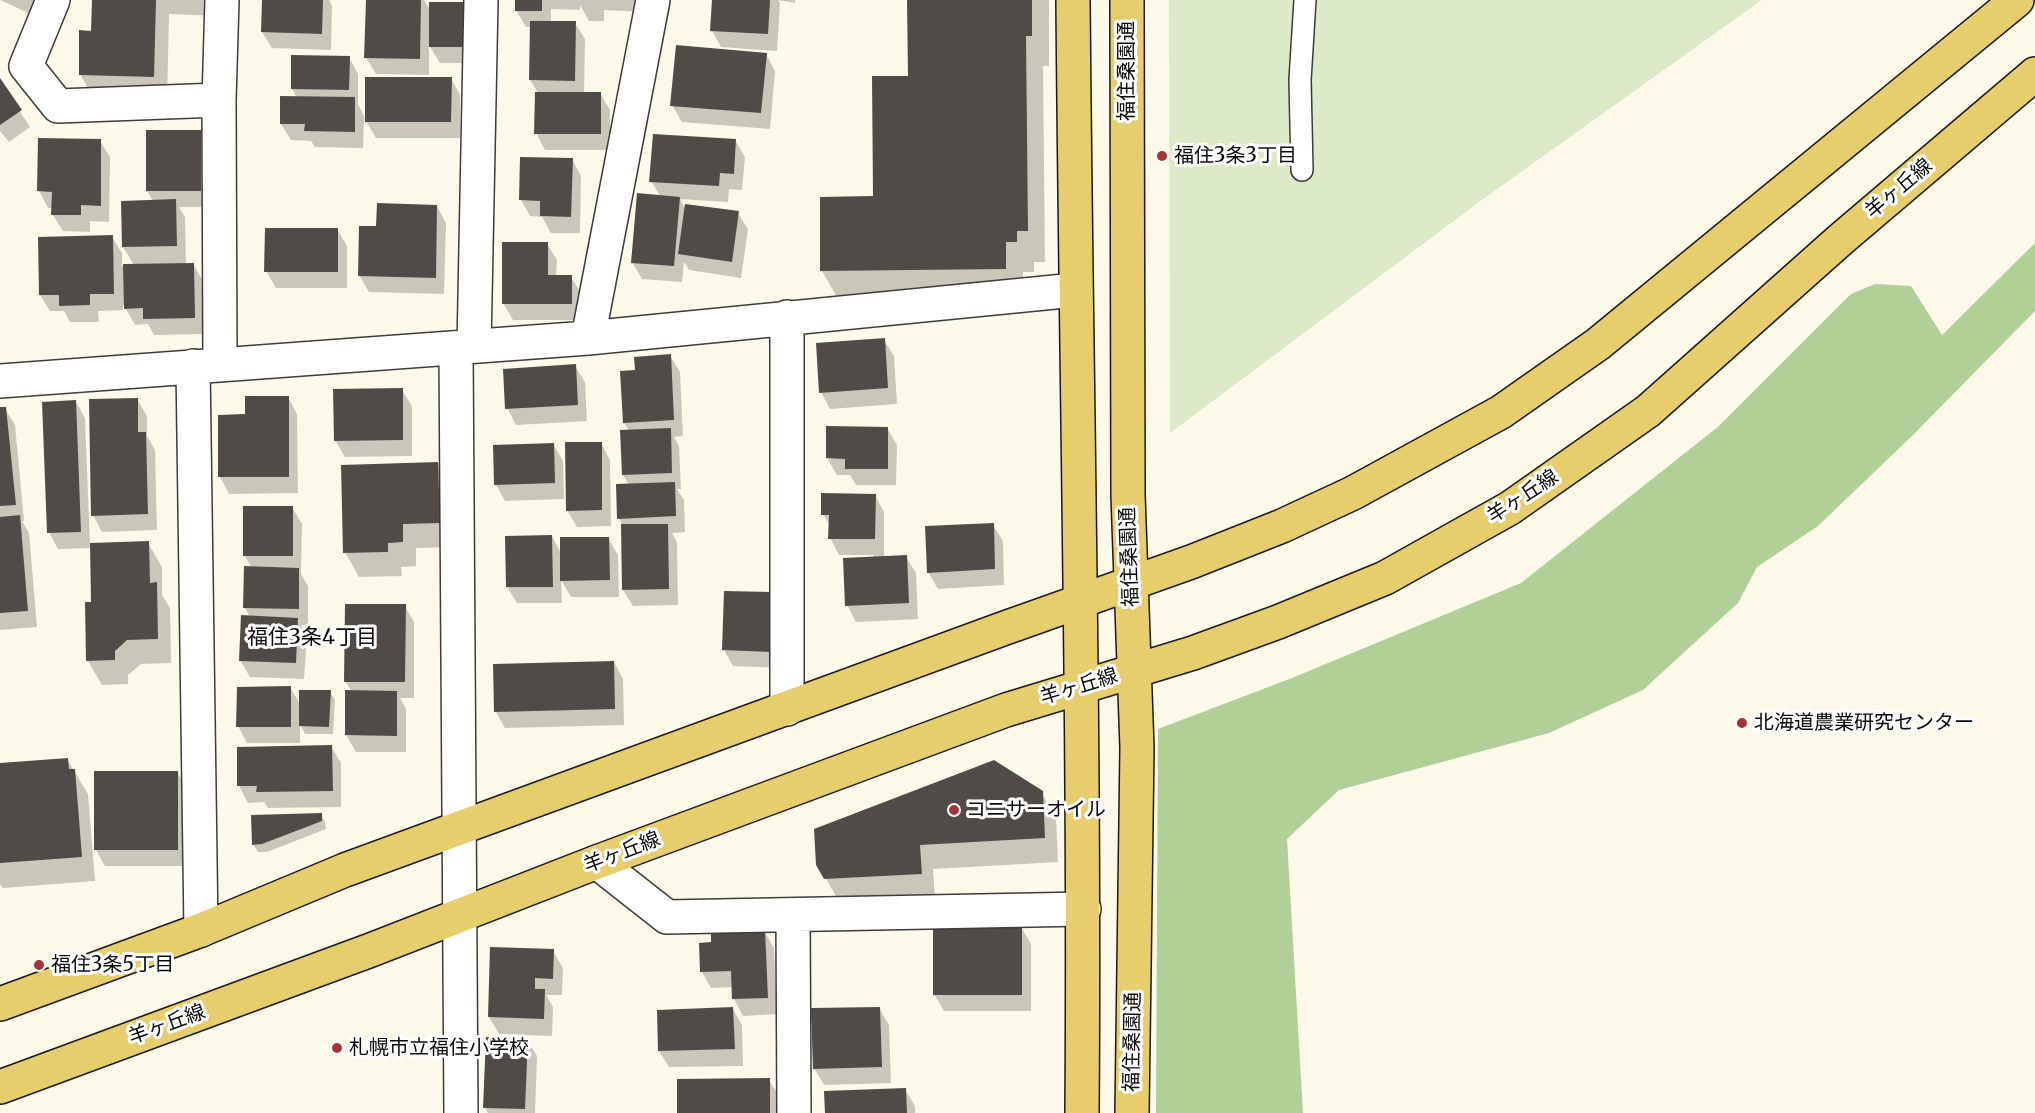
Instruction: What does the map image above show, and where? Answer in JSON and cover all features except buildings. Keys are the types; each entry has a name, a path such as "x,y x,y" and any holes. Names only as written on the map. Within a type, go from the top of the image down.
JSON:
{"main road":[{"path":"1073,0 1084,909 1082,1113"},
{"name":"福住桑園通","path":"1127,0 1128,495 1137,748 1132,1113"},
{"path":"0,1004 201,930 345,870 1191,562 1272,530 1353,493 1501,412 1598,344 2017,0"},
{"name":"羊ヶ丘線","path":"0,1087 460,917 597,862 1006,710 1193,653 1278,622 1385,578 1510,508 1648,411 1840,240 2035,74"}],"street":[{"path":"53,0 26,66 58,106 219,100"},
{"path":"201,930 207,365 222,0"},
{"path":"461,1113 458,830 465,347 481,0"},
{"path":"588,338 653,0"},
{"path":"0,381 588,338 1075,290"},
{"path":"787,317 787,709"},
{"path":"597,862 667,917 1084,909"},
{"path":"793,916 794,1113"}],"lane":[{"path":"1302,170 1300,80 1305,0"}],"green space":[{"path":"1169,0 1762,0 1482,200 1170,433"},
{"path":"2035,243 2035,311 1912,436 1818,526 1757,567 1738,603 1643,690 1549,733 1339,790 1287,839 1303,1113 1156,1113 1158,729 1292,678 1521,583 1719,426 1851,294 1875,284 1911,286 1942,335"}],"place":[{"name":"福住3条3丁目","path":"1162,156"},
{"name":"北海道農業研究センター","path":"1742,723"},
{"name":"コニサーオイル","path":"954,810"},
{"name":"福住3条5丁目","path":"39,965"},
{"name":"札幌市立福住小学校","path":"337,1048"}],"district":[{"name":"福住3条4丁目","path":"312,638"}]}
